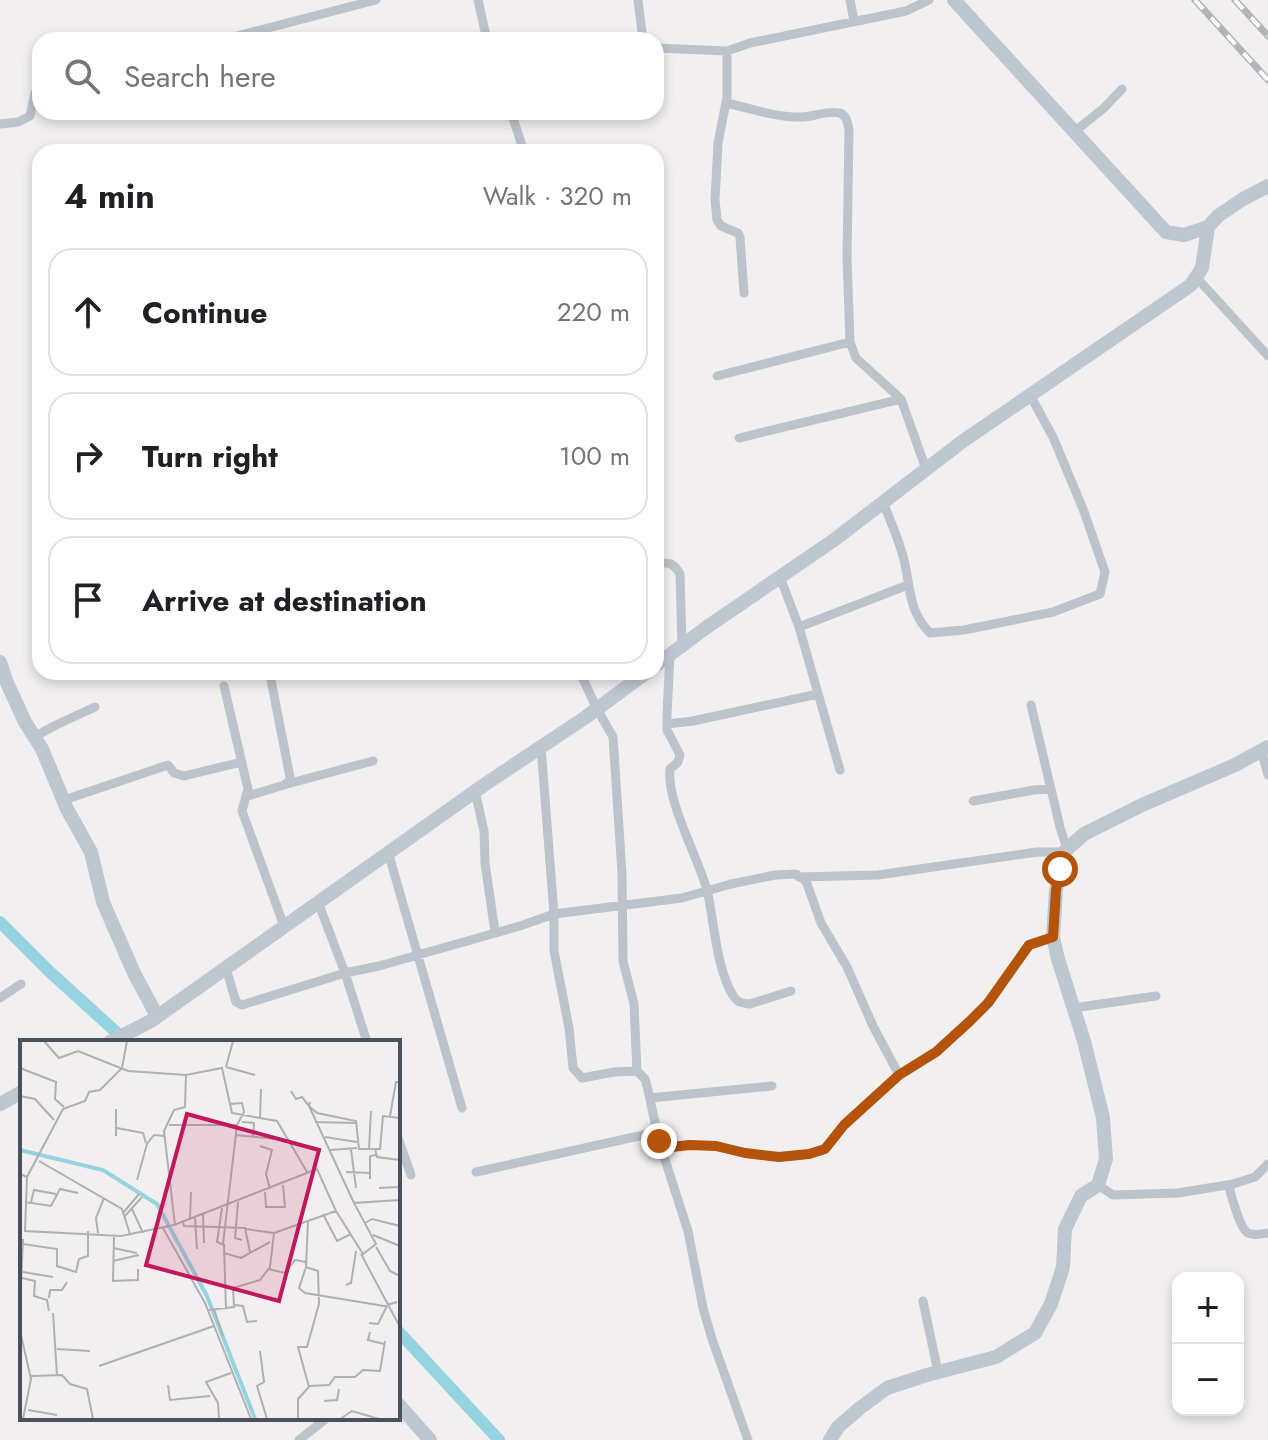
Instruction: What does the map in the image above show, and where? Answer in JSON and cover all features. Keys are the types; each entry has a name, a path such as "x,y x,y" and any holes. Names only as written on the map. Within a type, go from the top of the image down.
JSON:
{"street":[{"path":"253,32 376,0"},
{"path":"478,0 485,32"},
{"path":"638,0 642,32"},
{"path":"850,0 854,21"},
{"path":"664,48 727,51 750,43 906,11 929,0"},
{"path":"954,0 1166,232 1184,235 1208,227 1218,216 1268,186"},
{"path":"727,51 726,103 718,143 715,200 717,220 721,226 738,233 740,237 744,293"},
{"path":"1074,132 1122,89"},
{"path":"726,103 783,115 802,117 830,113 846,117 849,129 847,259 850,342 856,358 901,399 926,469"},
{"path":"0,124 18,122 30,116 32,107"},
{"path":"514,120 521,144"},
{"path":"664,659 834,540 1030,395 1191,285 1202,268 1208,227"},
{"path":"1196,277 1268,356"},
{"path":"717,376 850,342"},
{"path":"883,502 903,556 918,621 930,633 964,630 1053,612 1100,594 1105,572 1083,509 1053,437 1030,395"},
{"path":"739,438 901,399"},
{"path":"664,563 674,564 680,574 676,650 667,724 680,755 669,776 707,891 717,949 737,1001 750,1004 791,991"},
{"path":"780,577 799,627 840,770"},
{"path":"799,627 908,585"},
{"path":"0,662 7,683 91,852 103,902 151,1020"},
{"path":"271,680 289,762 287,784"},
{"path":"583,680 613,737 622,873 623,961 634,1004 637,1071 645,1079 661,1148 688,1231 712,1339 748,1440"},
{"path":"114,1040 151,1020 636,680"},
{"path":"224,686 248,789 242,811 284,926"},
{"path":"667,724 818,694"},
{"path":"828,1439 838,1427 887,1388 996,1357 1035,1333 1051,1304 1063,1267 1065,1229 1081,1196 1098,1185 1106,1159 1103,1118 1053,937 1056,890 1065,851 1031,705"},
{"path":"34,737 95,707"},
{"path":"541,747 554,951 569,1028 573,1068 582,1078 637,1071"},
{"path":"799,877 878,875 1037,852 1065,851 1084,834 1235,765 1264,748 1268,775"},
{"path":"248,796 373,761"},
{"path":"64,800 168,765 174,773 184,776 242,762"},
{"path":"973,801 1051,789"},
{"path":"475,791 484,831 485,863 495,932"},
{"path":"388,852 462,1108"},
{"path":"226,968 236,1002 242,1005 554,914 682,898 775,875 796,874 806,881 821,923 847,967 899,1075"},
{"path":"318,902 366,1040"},
{"path":"661,1148 716,1146 779,1157 825,1149 844,1125 899,1075 936,1052 988,1003 1029,945 1053,937"},
{"path":"0,998 21,984"},
{"path":"1073,1008 1156,996"},
{"path":"650,1098 772,1086"},
{"path":"0,1104 20,1093"},
{"path":"476,1172 657,1132"},
{"path":"400,1144 411,1175"},
{"path":"1098,1185 1113,1195 1178,1193 1255,1177 1268,1164"},
{"path":"1228,1185 1246,1232 1268,1233"},
{"path":"923,1301 938,1372"},
{"path":"400,1406 430,1440"},
{"path":"299,1440 324,1420"}],"waterway":[{"path":"0,922 125,1040"},
{"path":"400,1333 499,1440"}],"railway":[{"path":"1195,0 1268,80"},
{"path":"1235,0 1268,36"}],"route":[{"path":"659,1141 661,1148 716,1146 779,1157 825,1149 844,1125 899,1075 936,1052 988,1003 1029,945 1053,937 1060,869"}]}
